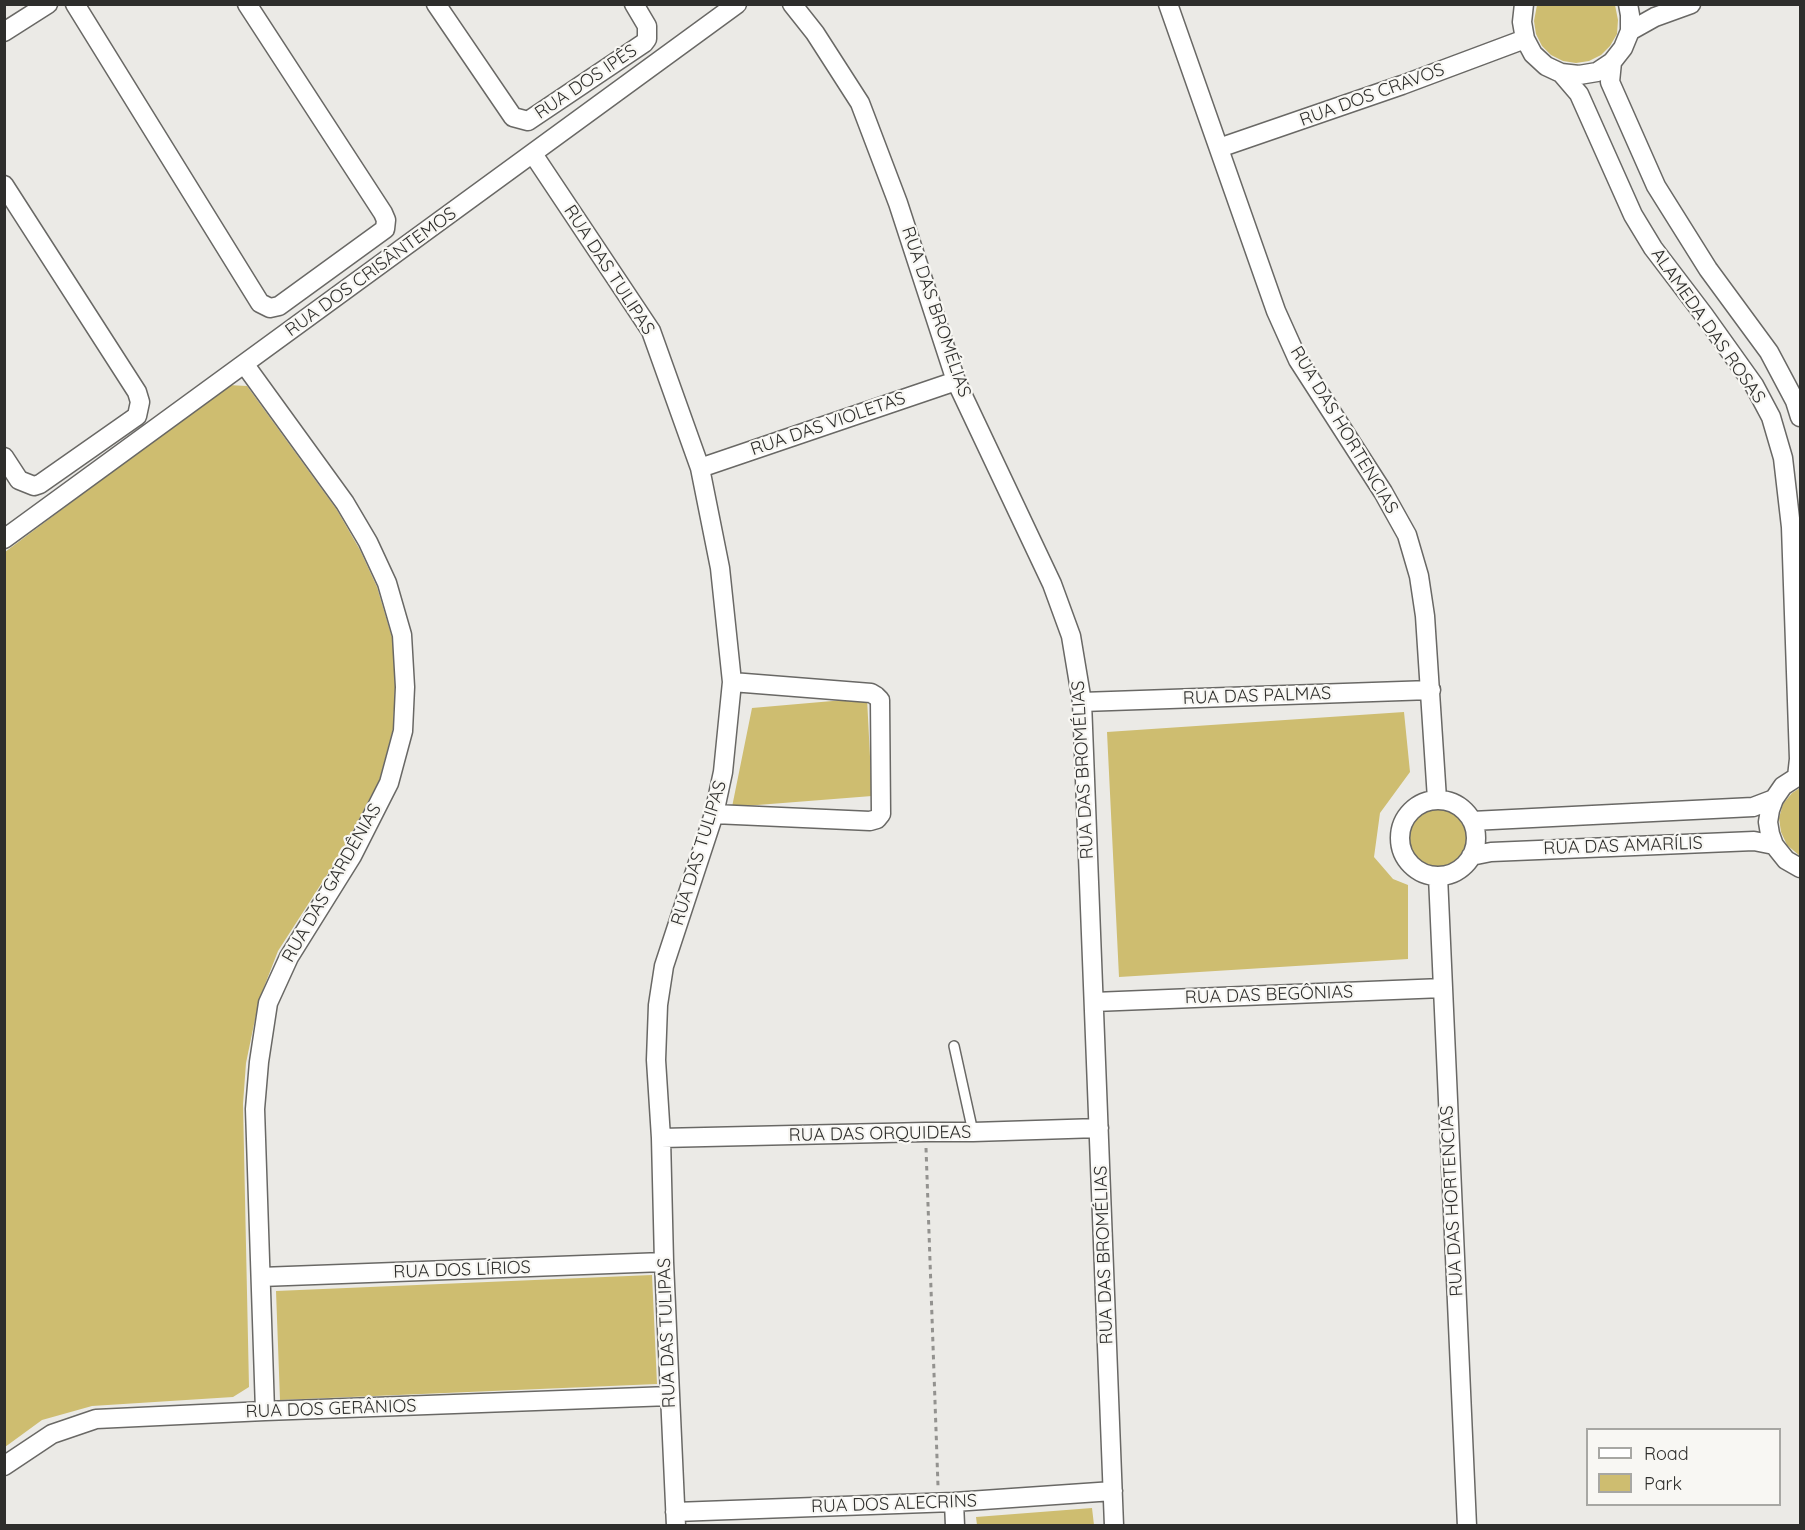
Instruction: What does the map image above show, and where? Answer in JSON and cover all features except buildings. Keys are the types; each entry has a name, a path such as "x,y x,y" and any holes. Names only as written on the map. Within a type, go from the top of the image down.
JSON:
{"street":[{"path":"4,32 48,4"},
{"path":"75,4 260,303 270,308 279,306 385,230 386,220 247,4"},
{"name":"RUA DOS IPÊS","path":"436,4 513,117 528,121 644,43 647,39 647,26 634,4"},
{"name":"RUA DOS CRISÂNTEMOS","path":"4,539 737,4"},
{"name":"RUA DAS BROMÉLIAS","path":"792,4 815,33 860,103 898,203 957,381 1052,584 1071,636 1082,702 1114,1526"},
{"name":"RUA DAS HORTENCIAS","path":"1168,4 1276,310 1298,360 1383,492 1407,535 1421,586 1425,616 1437,799"},
{"path":"1524,4 1522,22 1525,39"},
{"path":"1561,73 1588,74 1612,62 1623,48 1630,31 1628,4"},
{"path":"1630,31 1654,17 1691,4"},
{"name":"RUA DOS CRAVOS","path":"1219,148 1402,85 1525,39"},
{"name":"ALAMEDA DAS ROSAS","path":"1525,39 1533,54 1546,66 1561,73 1579,94 1633,215 1653,248 1754,385 1771,417 1784,458 1791,526 1799,776"},
{"name":"ALAMEDA DAS ROSAS","path":"1612,62 1610,82 1656,186 1708,268 1768,352 1796,401 1800,417"},
{"name":"RUA DAS TULIPAS","path":"533,154 651,332 700,468 720,568 732,682 723,772 714,814 664,966 658,1005 656,1060 675,1519"},
{"path":"4,185 137,392 140,402 137,416 40,484 34,486 20,480 4,457"},
{"name":"RUA DAS GARDÊNIAS","path":"245,365 345,503 368,542 387,583 402,635 405,687 403,731 389,783 352,856 289,957 268,1003 255,1109 265,1411"},
{"name":"RUA DAS VIOLETAS","path":"700,468 957,381"},
{"path":"714,814 870,821 882,814 880,700 876,696 871,693 732,682"},
{"name":"RUA DAS PALMAS","path":"1082,702 1431,690"},
{"path":"1799,776 1783,786 1774,799 1768,822 1774,845 1786,860 1800,868"},
{"path":"1437,799 1458,805 1472,821 1475,838 1472,856 1458,870 1438,876 1425,874 1413,867 1405,857 1400,845 1400,832 1404,819 1412,809 1424,802 1437,799"},
{"name":"RUA DAS AMARÍLIS","path":"1472,821 1753,807 1774,799"},
{"name":"RUA DAS AMARÍLIS","path":"1472,856 1491,852 1754,841 1774,845"},
{"name":"RUA DAS HORTENCIAS","path":"1438,876 1467,1526"},
{"name":"RUA DAS BEGÔNIAS","path":"1094,1002 1443,988"},
{"name":"RUA DAS ORQUIDEAS","path":"661,1138 1099,1128"},
{"name":"RUA DOS LÍRIOS","path":"261,1276 664,1263"},
{"name":"RUA DOS GERÂNIOS","path":"4,1466 52,1434 96,1419 670,1396"},
{"name":"RUA DOS ALECRINS","path":"675,1519 1113,1491"},
{"path":"946,1503 955,1526"}],"lane":[{"path":"954,1046 973,1132"}],"path":[{"path":"926,1132 933,1368 946,1503"}],"green space":[{"path":"1537,5 1615,5 1618,20 1617,34 1601,55 1589,61 1576,63 1563,61 1551,55 1542,46 1536,34 1534,21"},
{"path":"228,385 247,386 337,510 360,550 377,587 393,641 395,687 393,729 379,781 341,853 278,951 259,1000 246,1063 243,1104 249,1387 233,1397 92,1406 42,1420 5,1447 5,552"},
{"path":"867,698 872,796 732,807 752,708"},
{"path":"1404,712 1410,772 1380,813 1374,857 1393,879 1408,885 1408,959 1119,977 1107,732"},
{"path":"1800,788 1800,856 1787,845 1781,832 1779,818 1783,804 1792,793"},
{"path":"1438,808 1455,813 1463,821 1468,838 1463,855 1455,863 1438,868 1421,863 1413,855 1408,838 1413,821 1421,813"},
{"path":"652,1275 657,1384 280,1400 276,1291"},
{"path":"1092,1508 1094,1525 977,1525 976,1517"}]}
